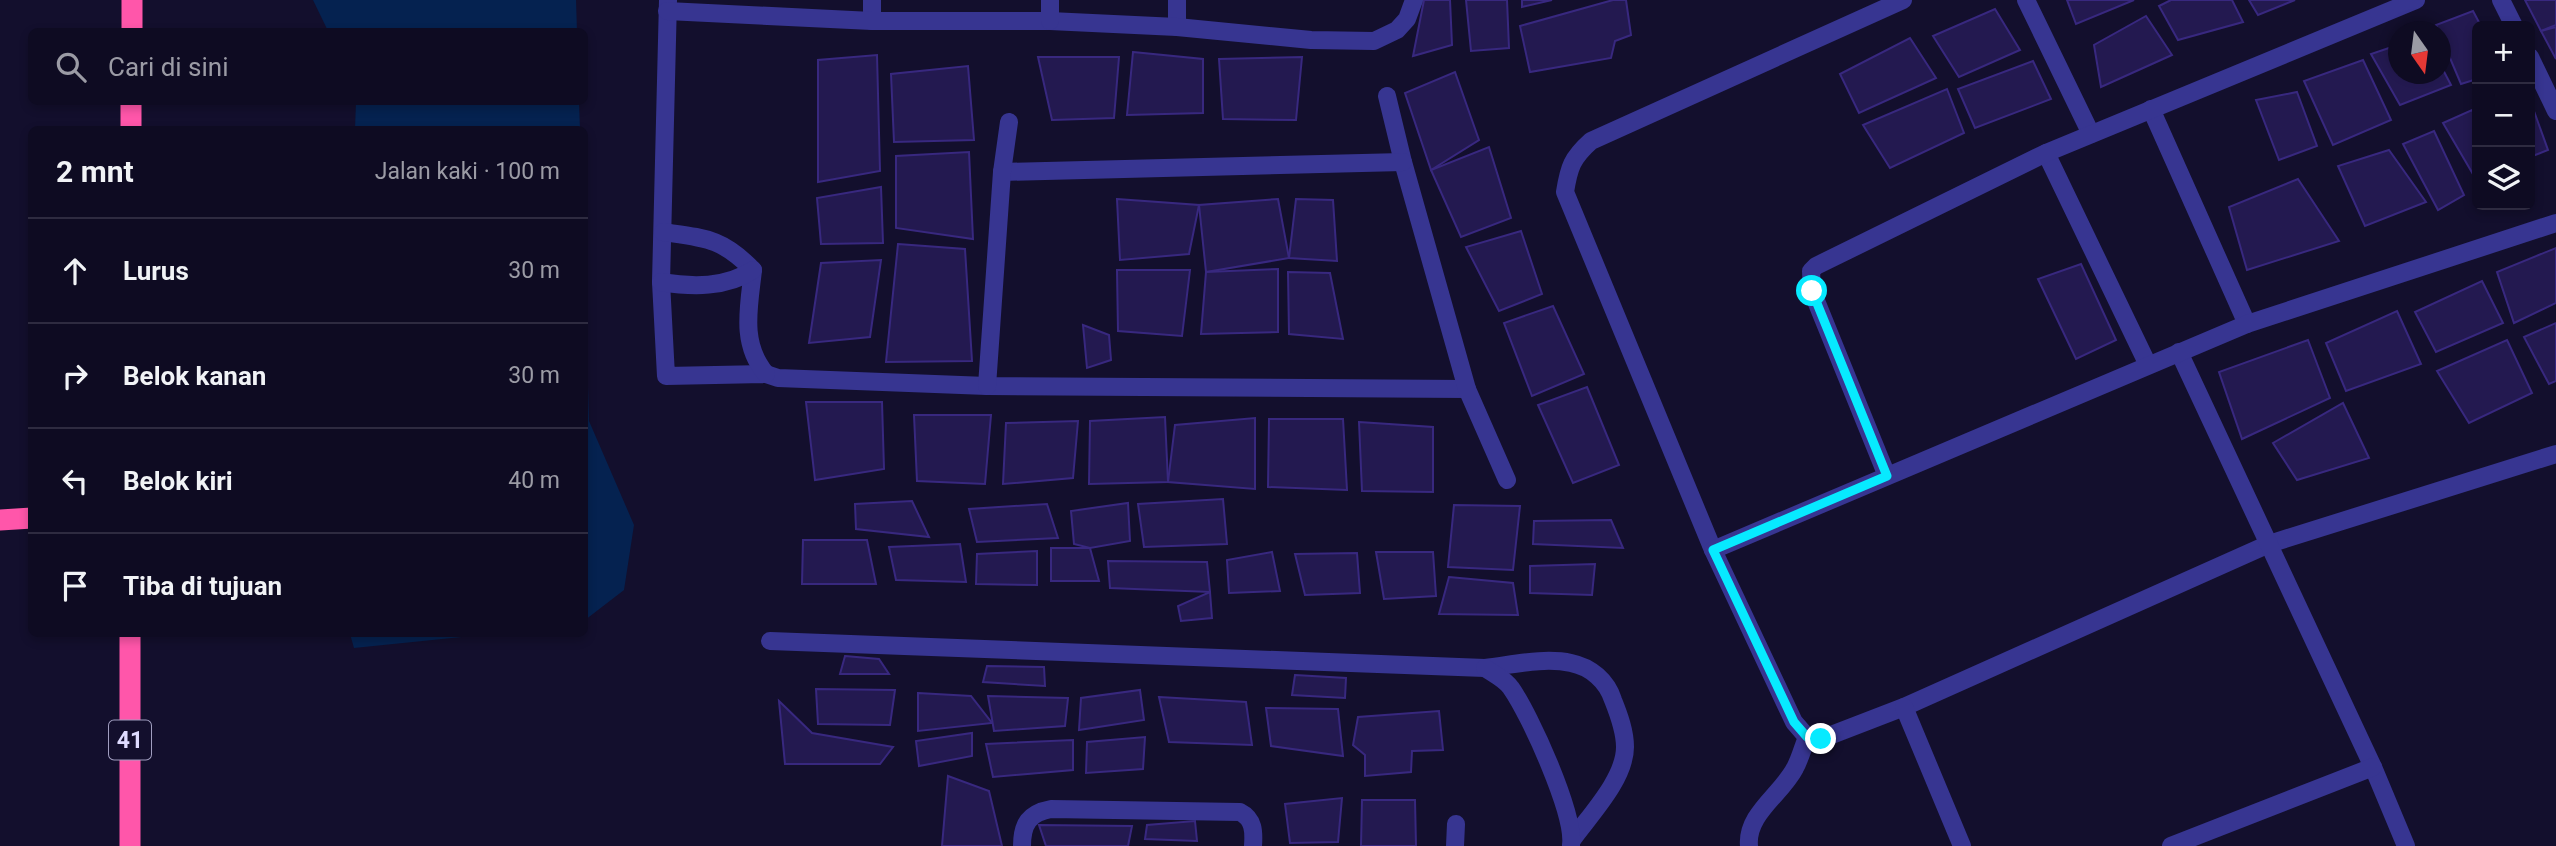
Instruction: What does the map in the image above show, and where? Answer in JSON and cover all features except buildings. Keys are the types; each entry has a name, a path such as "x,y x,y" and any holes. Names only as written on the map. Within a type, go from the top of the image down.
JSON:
{"highway":[{"path":"132,0 132,28"},
{"path":"131,105 131,126"},
{"path":"0,520 28,518"},
{"name":"41","path":"130,637 130,846"}],"street":[{"path":"872,0 873,21"},
{"path":"1050,0 1050,21"},
{"path":"1177,0 1177,27"},
{"path":"1414,0 1407,19 1396,30 1374,41 1311,40 1177,27 1050,21 873,21 668,5 661,282 666,376 766,374 778,377 987,386 1467,389"},
{"path":"1903,0 1591,141 1576,155 1569,169 1565,192 1713,550 1794,722 1807,737 1821,739 1904,707 2269,544 2554,460"},
{"path":"2026,0 2091,134"},
{"path":"1887,476 1812,291 1811,271 1816,266 2046,153 2416,0"},
{"path":"2501,0 2512,21"},
{"path":"2535,67 2556,111"},
{"path":"1387,96 1467,389 1507,480"},
{"path":"2151,109 2247,324"},
{"path":"987,386 1002,173 1009,122"},
{"path":"2046,153 2148,365"},
{"path":"1002,173 1403,162"},
{"path":"1713,550 2247,324 2556,223"},
{"path":"663,232 705,238 726,245 753,270"},
{"path":"661,282 684,286 722,283 739,279 753,270"},
{"path":"753,270 747,324 749,344 766,374"},
{"path":"2179,352 2373,767 2406,846"},
{"path":"770,641 1485,668 1546,661 1572,663 1598,675 1611,692 1623,727 1625,749 1608,792 1572,843"},
{"path":"1485,668 1509,685 1521,706 1563,799 1572,843"},
{"path":"1904,707 1962,846"},
{"path":"1749,846 1751,823 1796,768 1807,737"},
{"path":"2171,846 2373,767"},
{"path":"1022,846 1022,830 1027,819 1034,813 1051,809 1240,812 1252,825 1253,846"},
{"path":"1455,846 1456,824"}],"water":[{"path":"313,0 576,0 577,28 327,28"},
{"path":"356,105 579,105 580,126 355,126"},
{"path":"588,386 589,421 634,525 624,590 588,618"},
{"path":"351,637 462,637 354,648"}],"route":[{"path":"1812,291 1887,476 1713,550 1794,722 1807,737 1821,739"}]}
